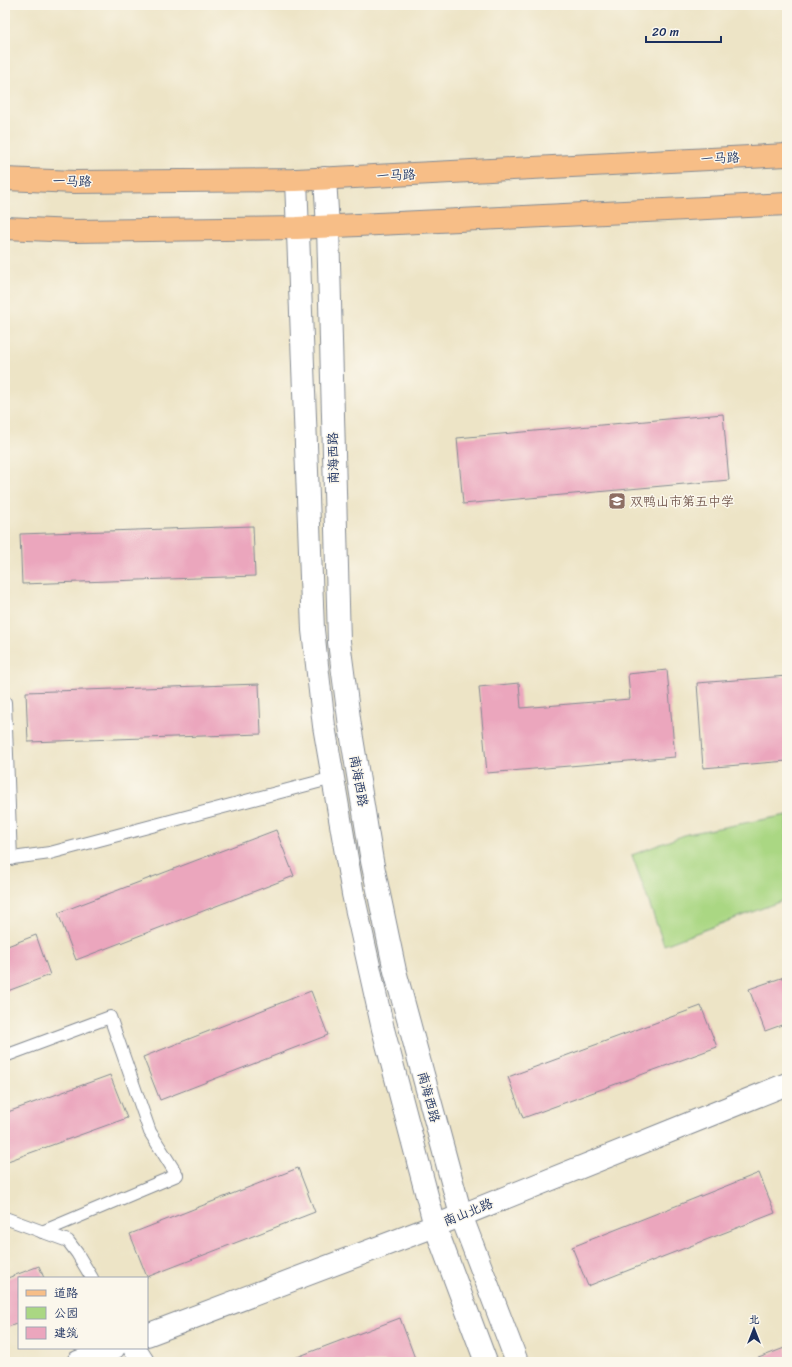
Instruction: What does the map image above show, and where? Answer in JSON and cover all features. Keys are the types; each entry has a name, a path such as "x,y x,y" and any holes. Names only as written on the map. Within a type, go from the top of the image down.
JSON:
{"main road":[{"name":"一马路","path":"5,179 75,182 296,180 787,155"},
{"path":"5,228 74,230 297,228 787,204"}],"street":[{"name":"南海西路","path":"325,178 328,227 339,642 350,726 372,862 396,971 461,1215 516,1362"},
{"name":"南海西路","path":"296,180 313,630 324,726 353,894 383,1029 435,1226 486,1362"},
{"name":"南山北路","path":"148,1335 435,1226 787,1084"},
{"path":"78,1362 111,1349"},
{"path":"135,1349 143,1362"}],"lane":[{"path":"5,702 8,859 50,853 333,778"},
{"path":"5,1056 110,1017 150,1132 177,1176 42,1232"},
{"path":"5,1218 68,1241 91,1277"}],"green space":[{"path":"787,815 787,899 664,945 632,855 687,834"}],"building":[{"path":"723,414 729,480 463,504 457,438"},
{"path":"253,526 255,576 22,584 20,534"},
{"path":"667,670 675,757 487,773 479,687 519,683 521,708 630,699 628,674"},
{"path":"787,676 787,761 703,768 697,683"},
{"path":"259,684 261,734 28,742 26,692"},
{"path":"276,830 294,876 76,960 58,913"},
{"path":"36,935 50,975 5,992 5,947"},
{"path":"787,976 787,1023 765,1031 749,989"},
{"path":"311,991 328,1035 160,1100 143,1057"},
{"path":"701,1006 717,1047 523,1118 508,1077"},
{"path":"110,1075 127,1118 5,1162 5,1113"},
{"path":"298,1168 315,1212 147,1277 130,1234"},
{"path":"759,1173 775,1213 588,1286 572,1247"},
{"path":"39,1266 44,1277 18,1277 18,1323 5,1328 5,1279"},
{"path":"400,1318 416,1361 414,1362 284,1362"},
{"path":"787,1347 787,1362 748,1362"}],"place":[{"name":"双鸭山市第五中学","path":"617,501"}]}
